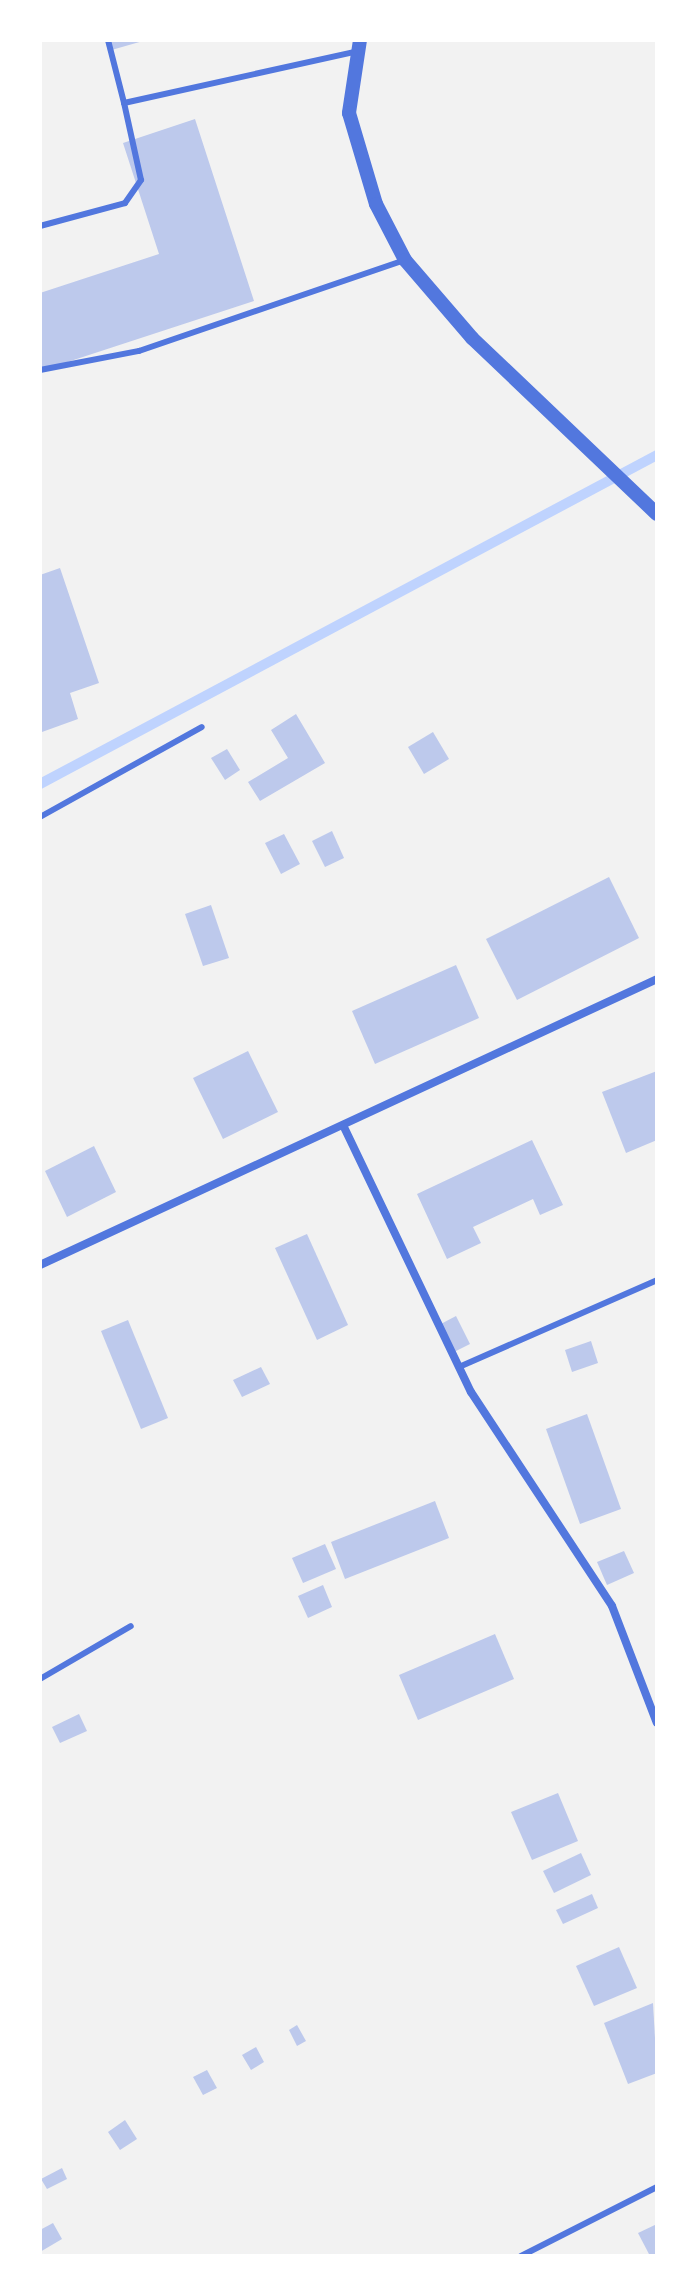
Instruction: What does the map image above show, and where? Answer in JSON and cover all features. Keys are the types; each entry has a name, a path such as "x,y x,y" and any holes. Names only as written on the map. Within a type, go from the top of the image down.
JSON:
{"street":[{"path":"359,46 349,113 376,204 405,260 472,338 657,514"},
{"path":"40,1265 657,979"},
{"path":"343,1125 459,1367 612,1606 657,1723"}],"lane":[{"path":"40,226 125,203 141,180 108,40"},
{"path":"124,103 359,46"},
{"path":"40,370 139,351 405,260"},
{"path":"40,817 202,727"},
{"path":"459,1367 657,1280"},
{"path":"40,1679 131,1626"},
{"path":"521,2256 657,2187"}],"building":[{"path":"105,40 143,40 143,41 108,51"},
{"path":"195,119 254,301 40,371 40,293 159,254 123,143"},
{"path":"60,568 99,683 70,693 78,719 42,732 40,575"},
{"path":"296,714 325,763 260,801 248,782 288,758 271,730"},
{"path":"433,732 449,759 424,774 408,747"},
{"path":"227,749 240,770 225,780 211,758"},
{"path":"332,831 344,858 325,867 312,841"},
{"path":"284,834 300,864 281,874 265,843"},
{"path":"609,877 639,938 517,1000 486,939"},
{"path":"211,905 229,958 203,966 185,914"},
{"path":"456,965 479,1018 375,1064 352,1011"},
{"path":"248,1051 278,1112 223,1139 193,1078"},
{"path":"657,1071 657,1140 626,1153 602,1092"},
{"path":"532,1140 563,1205 540,1215 533,1199 473,1227 481,1243 447,1259 417,1194"},
{"path":"94,1146 116,1192 67,1217 45,1171"},
{"path":"307,1234 348,1325 317,1340 275,1248"},
{"path":"456,1316 470,1344 450,1354 437,1326"},
{"path":"128,1320 168,1418 141,1429 101,1331"},
{"path":"591,1341 598,1363 572,1372 565,1350"},
{"path":"261,1367 270,1384 242,1397 233,1380"},
{"path":"587,1414 621,1509 580,1524 546,1429"},
{"path":"435,1501 449,1538 345,1579 331,1542"},
{"path":"325,1544 336,1569 303,1583 292,1558"},
{"path":"624,1551 634,1573 607,1585 597,1562"},
{"path":"323,1585 332,1607 308,1618 298,1596"},
{"path":"495,1634 514,1679 418,1720 399,1675"},
{"path":"79,1714 87,1731 60,1743 52,1727"},
{"path":"558,1793 578,1841 532,1860 511,1812"},
{"path":"581,1853 591,1875 554,1893 543,1871"},
{"path":"592,1894 598,1908 563,1924 556,1910"},
{"path":"619,1947 637,1988 594,2006 576,1966"},
{"path":"653,2003 657,2073 628,2084 604,2023"},
{"path":"297,2025 306,2041 297,2046 289,2030"},
{"path":"256,2047 264,2062 251,2070 242,2055"},
{"path":"207,2070 217,2088 203,2095 193,2077"},
{"path":"125,2120 137,2139 120,2150 108,2132"},
{"path":"62,2168 67,2179 47,2189 41,2179"},
{"path":"53,2223 62,2239 40,2252 40,2230"},
{"path":"657,2224 657,2256 650,2256 638,2233"}],"waterway":[{"path":"40,784 657,455"}]}
